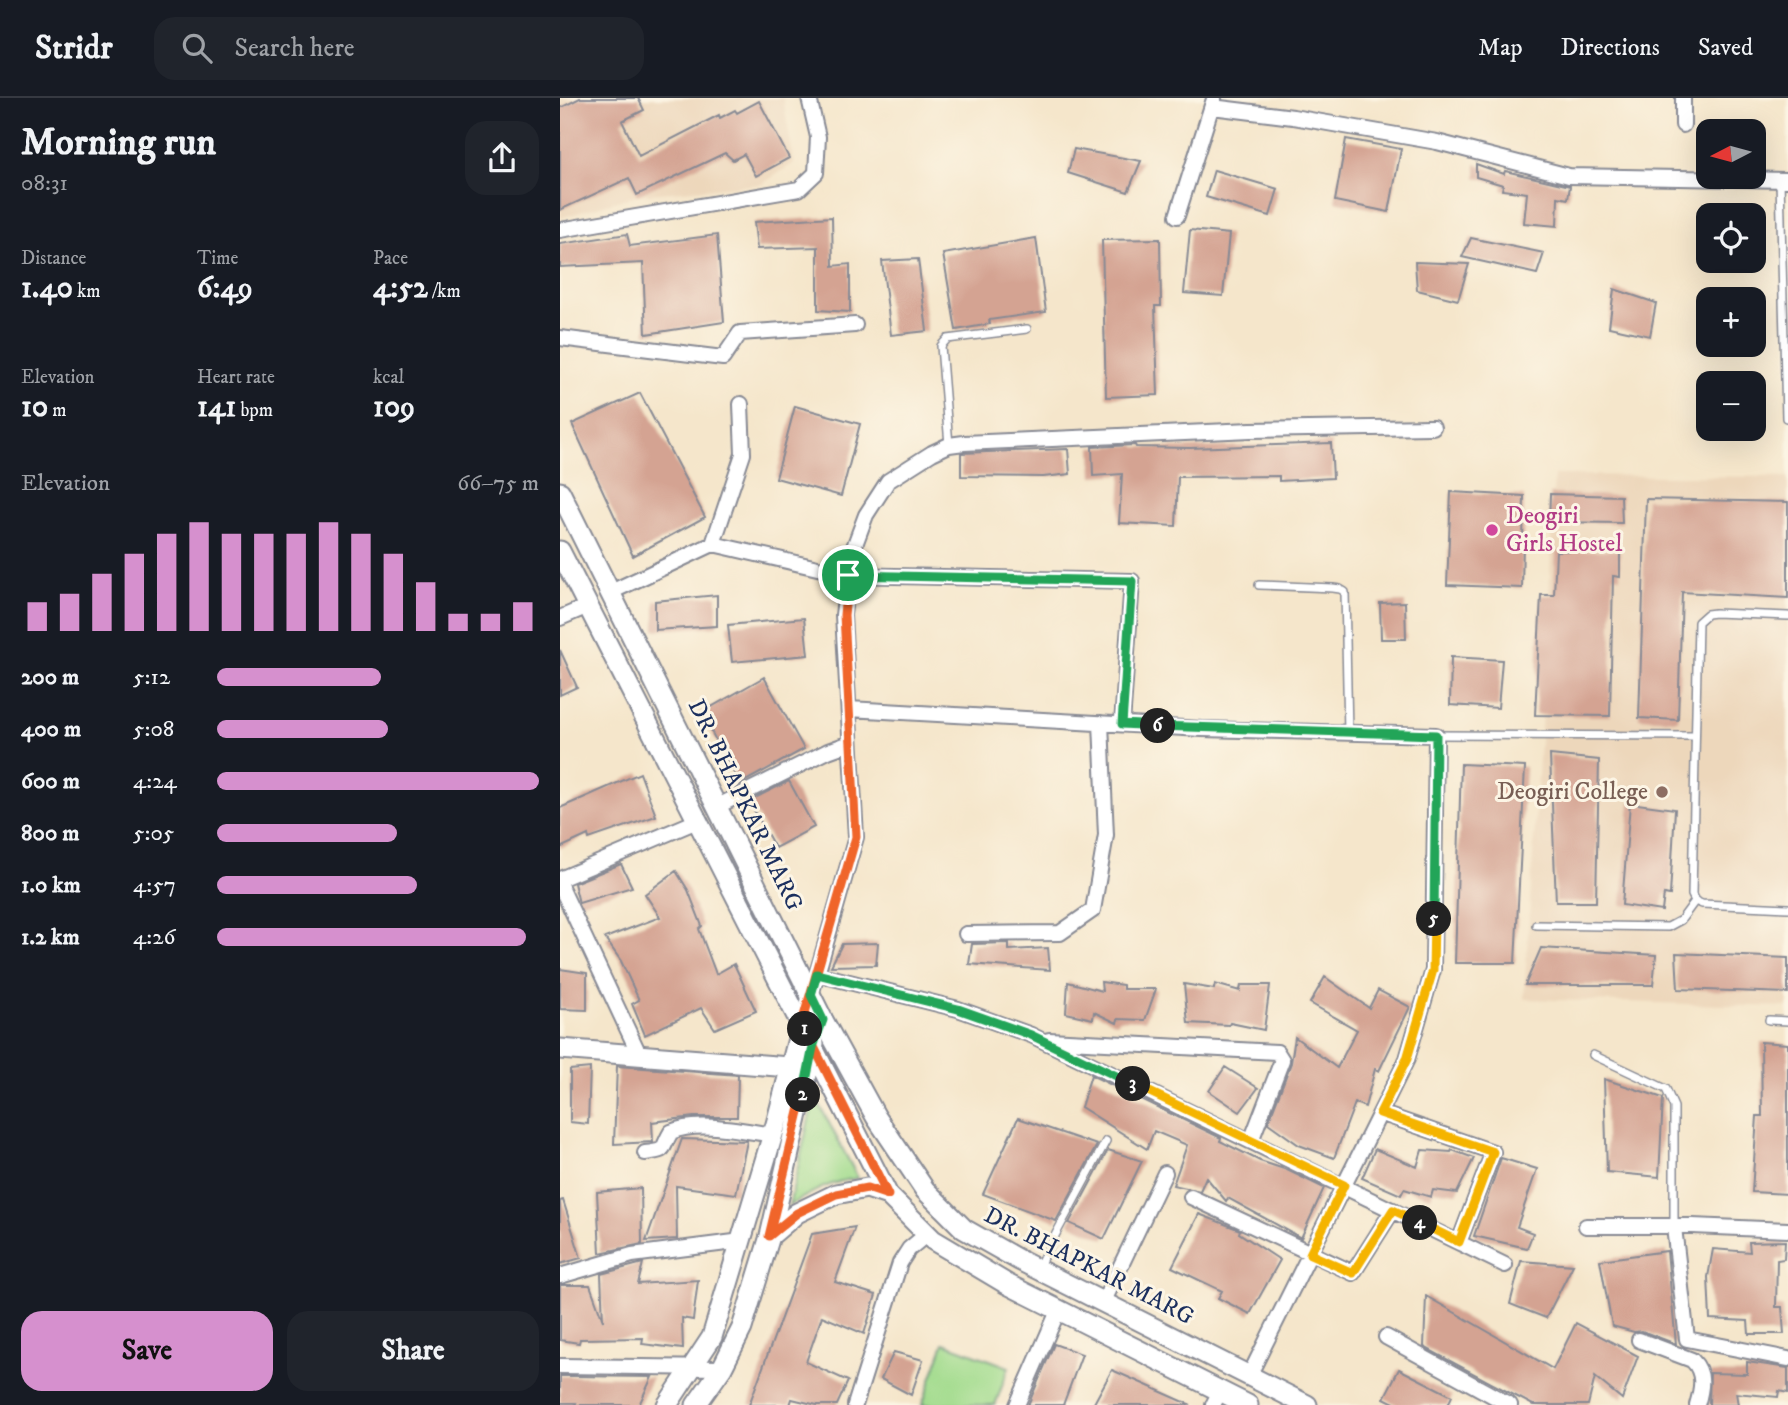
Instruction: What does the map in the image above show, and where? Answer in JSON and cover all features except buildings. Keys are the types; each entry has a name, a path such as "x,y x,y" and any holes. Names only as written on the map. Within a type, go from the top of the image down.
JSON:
{"main road":[{"name":"DR. BHAPKAR MARG","path":"560,492 719,806 823,1020 876,1117 925,1189 964,1229 1037,1270 1307,1405"},
{"name":"DR. BHAPKAR MARG","path":"560,551 888,1195 933,1240 1007,1284 1148,1355 1216,1398 1248,1405"},
{"path":"696,1405 722,1368 742,1328 769,1236 800,1068 802,1023 811,995"},
{"path":"667,1405 712,1337 773,1135 823,1020"},
{"path":"560,1049 800,1068"},
{"path":"769,1236 797,1213 836,1194 867,1188 888,1195"},
{"path":"1148,1355 1160,1331"}],"street":[{"path":"560,230 799,190 816,173 818,136 809,98"},
{"path":"1683,125 1684,98"},
{"path":"1177,216 1213,102 1437,142 1569,176 1784,180"},
{"path":"560,338 723,358 740,333 855,325"},
{"path":"713,544 743,454 741,404"},
{"path":"811,995 856,837 844,615 850,558 866,515 888,481 932,453 949,445 964,443 1251,430 1433,427"},
{"path":"611,592 713,544 848,575 1132,581 1122,724"},
{"path":"560,618 588,606"},
{"path":"849,709 1122,724 1436,735 1433,970 1407,1059 1249,1376"},
{"path":"966,934 1060,933 1093,910 1106,835 1101,723"},
{"path":"719,806 828,751 850,743"},
{"path":"639,1054 560,882 697,821"},
{"path":"817,974 958,1009 1041,1040 1506,1265"},
{"path":"1041,1040 1277,1052 1282,1060 1251,1141"},
{"path":"1380,1113 1493,1152 1459,1242"},
{"path":"645,1153 660,1151 667,1146 671,1132 688,1128 705,1127 773,1135"},
{"path":"1103,1303 1165,1173"},
{"path":"1191,1197 1353,1273 1393,1210"},
{"path":"1586,1226 1788,1230"},
{"path":"1674,1227 1687,1339 1788,1359"},
{"path":"855,1405 900,1263 909,1249 927,1234"},
{"path":"560,1276 632,1255 742,1241"},
{"path":"1017,1405 1058,1311"},
{"path":"1387,1337 1510,1405"},
{"path":"1639,1340 1692,1360 1698,1366 1702,1378 1697,1405"},
{"path":"560,1366 722,1368"}],"lane":[{"path":"1784,180 1786,418"},
{"path":"949,445 943,342 947,338 1027,329"},
{"path":"1259,585 1333,588 1345,592 1348,733"},
{"path":"1788,616 1715,613 1707,614 1698,622 1692,895 1695,901 1702,904 1788,908"},
{"path":"1436,735 1695,736"},
{"path":"1536,925 1668,927 1681,920 1695,901"},
{"path":"1769,1020 1788,1021"},
{"path":"1593,1055 1666,1089 1669,1093 1674,1107 1674,1227"},
{"path":"1037,1270 1106,1142"}],"shaded area":[{"path":"560,98 783,98 794,163 762,184 637,195 560,218"},
{"name":"Deogiri College","path":"1554,475 1788,477 1788,1007 1524,999 1549,600"}],"green space":[{"path":"819,1104 858,1178 822,1188 789,1206 812,1106"},
{"path":"944,1343 1009,1367 995,1405 922,1405"}],"place":[{"name":"Deogiri Girls Hostel","path":"1492,530"},
{"name":"Deogiri College","path":"1662,792"}],"route":[{"path":"848,575 844,615 856,837 802,1023 813,1047 888,1195 867,1188 836,1194 797,1213 769,1236 810,1070 813,1047 823,1020 811,995 817,974 958,1009 1031,1035 1344,1185 1310,1254 1353,1273 1393,1210 1459,1242 1493,1152 1380,1113 1407,1059 1433,970 1436,735 1202,729 1122,724 1132,581 848,575"}]}
